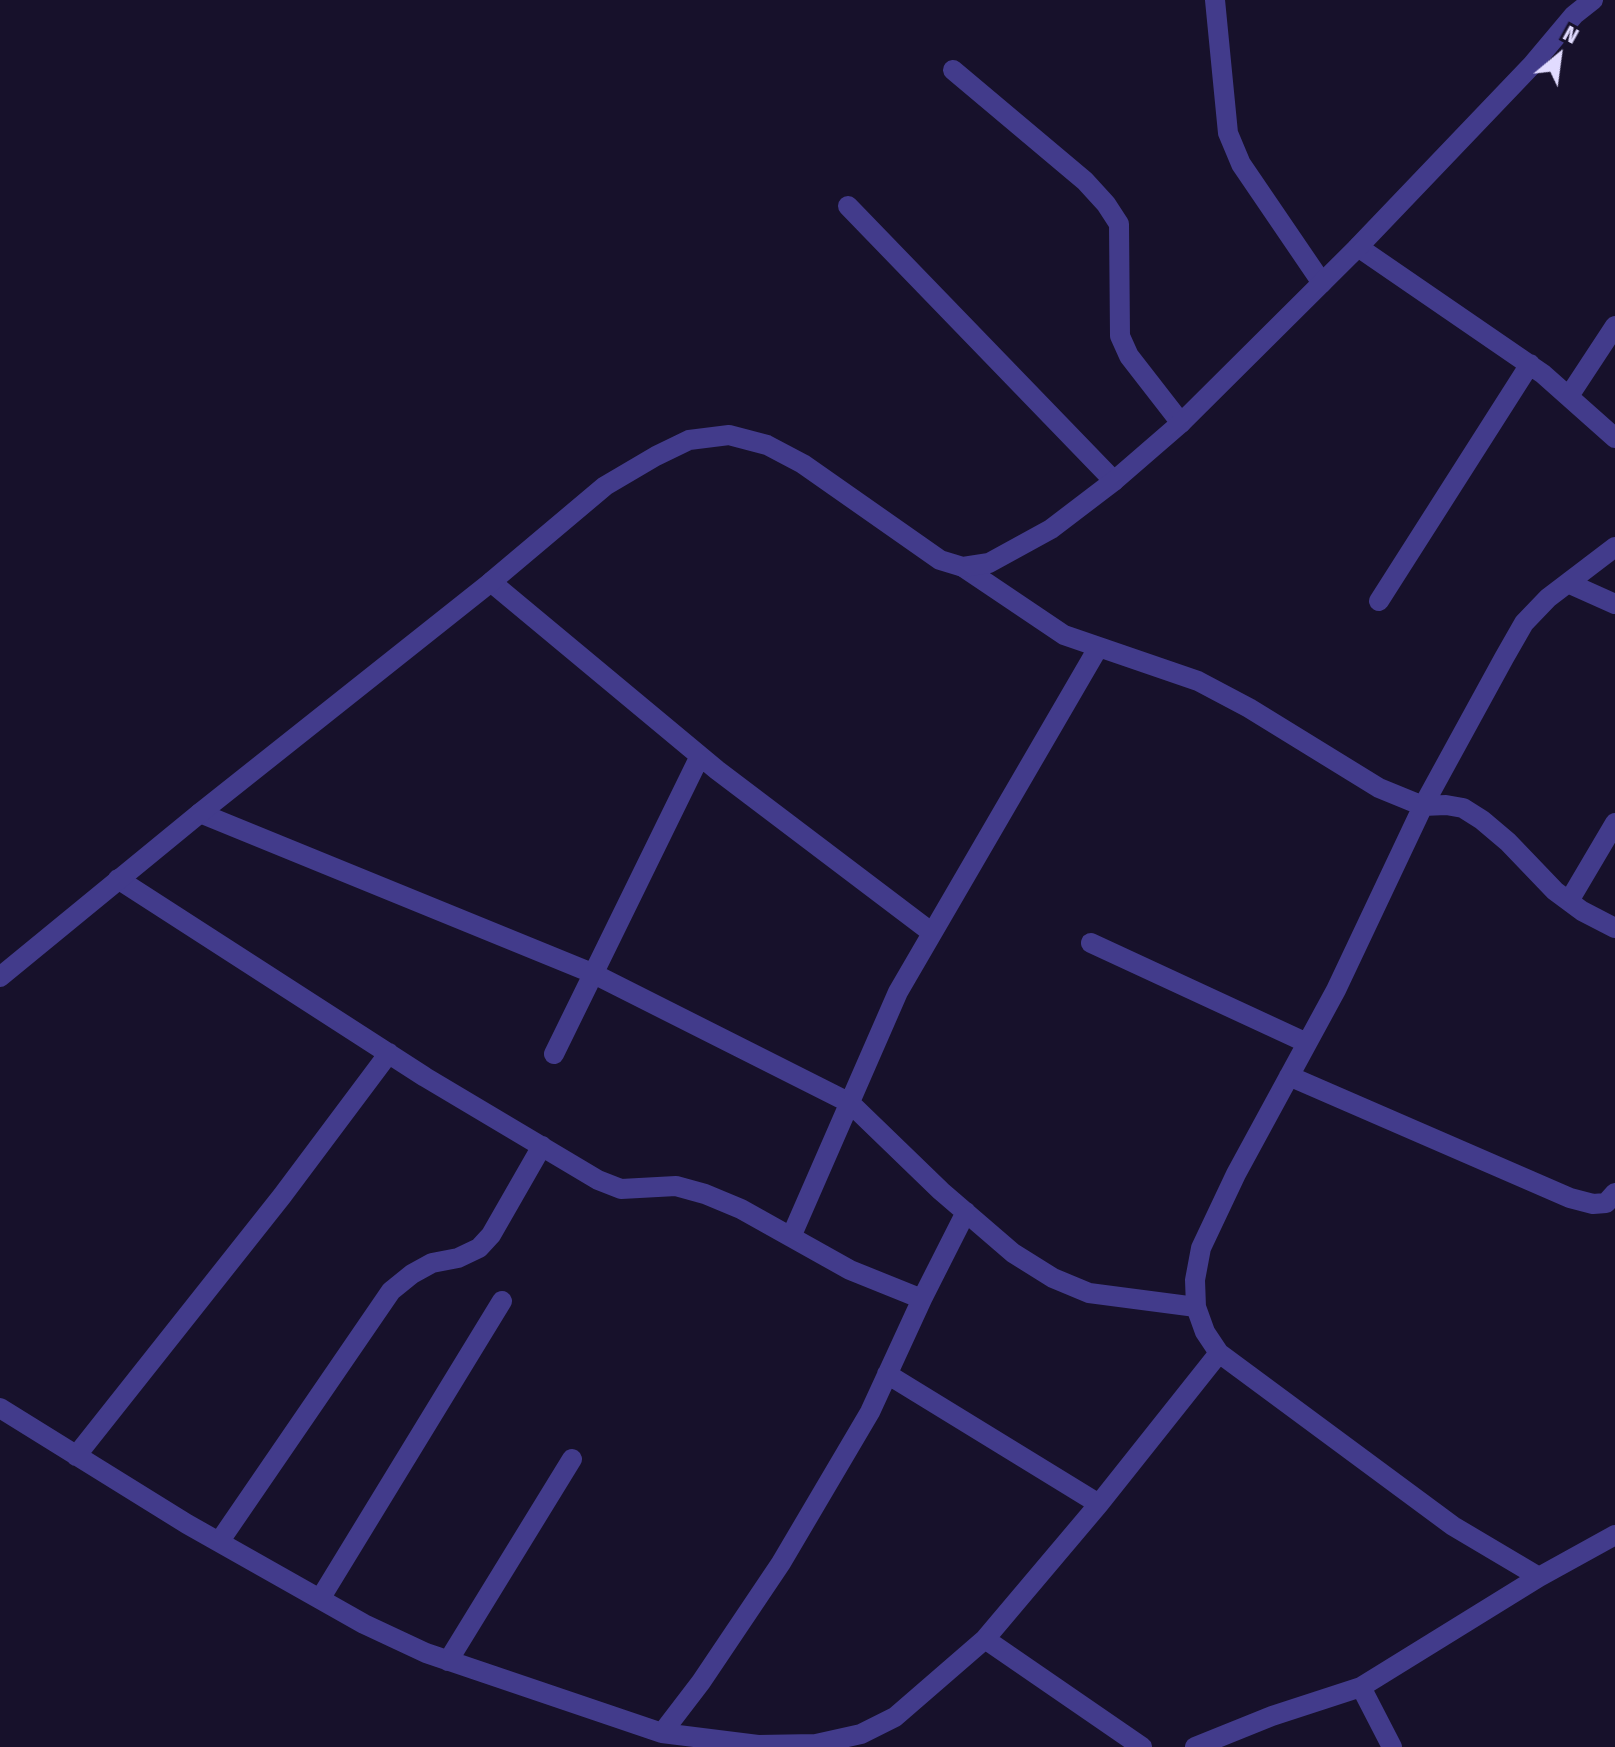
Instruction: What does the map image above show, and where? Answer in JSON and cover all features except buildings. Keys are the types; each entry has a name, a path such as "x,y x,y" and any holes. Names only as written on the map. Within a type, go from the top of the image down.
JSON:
{"street":[{"path":"1215,0 1228,133 1241,164 1322,283"},
{"path":"963,567 989,563 1051,529 1114,481 1181,423 1358,247 1532,65 1574,15 1593,0"},
{"path":"953,70 1085,181 1119,224 1120,336 1129,356 1181,423"},
{"path":"848,206 1114,481"},
{"path":"1358,247 1530,364 1615,438"},
{"path":"1569,396 1615,326"},
{"path":"1379,601 1530,364"},
{"path":"0,977 200,813 491,582 605,486 689,440 729,435 767,445 803,464 916,546 940,560 963,567 1064,635 1198,681 1249,708 1379,788 1423,806 1463,808 1482,820 1569,901 1615,928"},
{"path":"1539,1577 1453,1526 1219,1353 1205,1332 1196,1307 1195,1280 1201,1248 1236,1174 1336,990 1423,806 1524,623 1548,598 1615,547"},
{"path":"491,582 700,756 931,932"},
{"path":"1568,583 1615,604"},
{"path":"791,1237 898,992 1098,648"},
{"path":"554,1054 700,756"},
{"path":"200,813 592,973 850,1103 1013,1253 1053,1278 1089,1293 1196,1307"},
{"path":"1569,901 1615,823"},
{"path":"118,879 389,1053 598,1180 621,1189 676,1186 705,1194 741,1209 850,1270 922,1299"},
{"path":"1091,943 1307,1043"},
{"path":"76,1456 282,1196 389,1053"},
{"path":"1289,1076 1570,1198 1593,1204 1606,1203 1615,1193"},
{"path":"219,1542 391,1291 432,1263 458,1258 479,1248 491,1235 542,1146"},
{"path":"662,1733 701,1682 781,1563 870,1412 966,1212"},
{"path":"320,1599 502,1301"},
{"path":"0,1408 219,1542 364,1624 448,1661 662,1733 758,1745 816,1744 861,1734 895,1717 985,1639 1099,1504 1219,1353"},
{"path":"887,1374 1099,1504"},
{"path":"448,1661 572,1459"},
{"path":"1195,1747 1272,1716 1361,1687 1539,1577 1615,1535"},
{"path":"985,1639 1142,1747"},
{"path":"1361,1687 1392,1747"}]}
